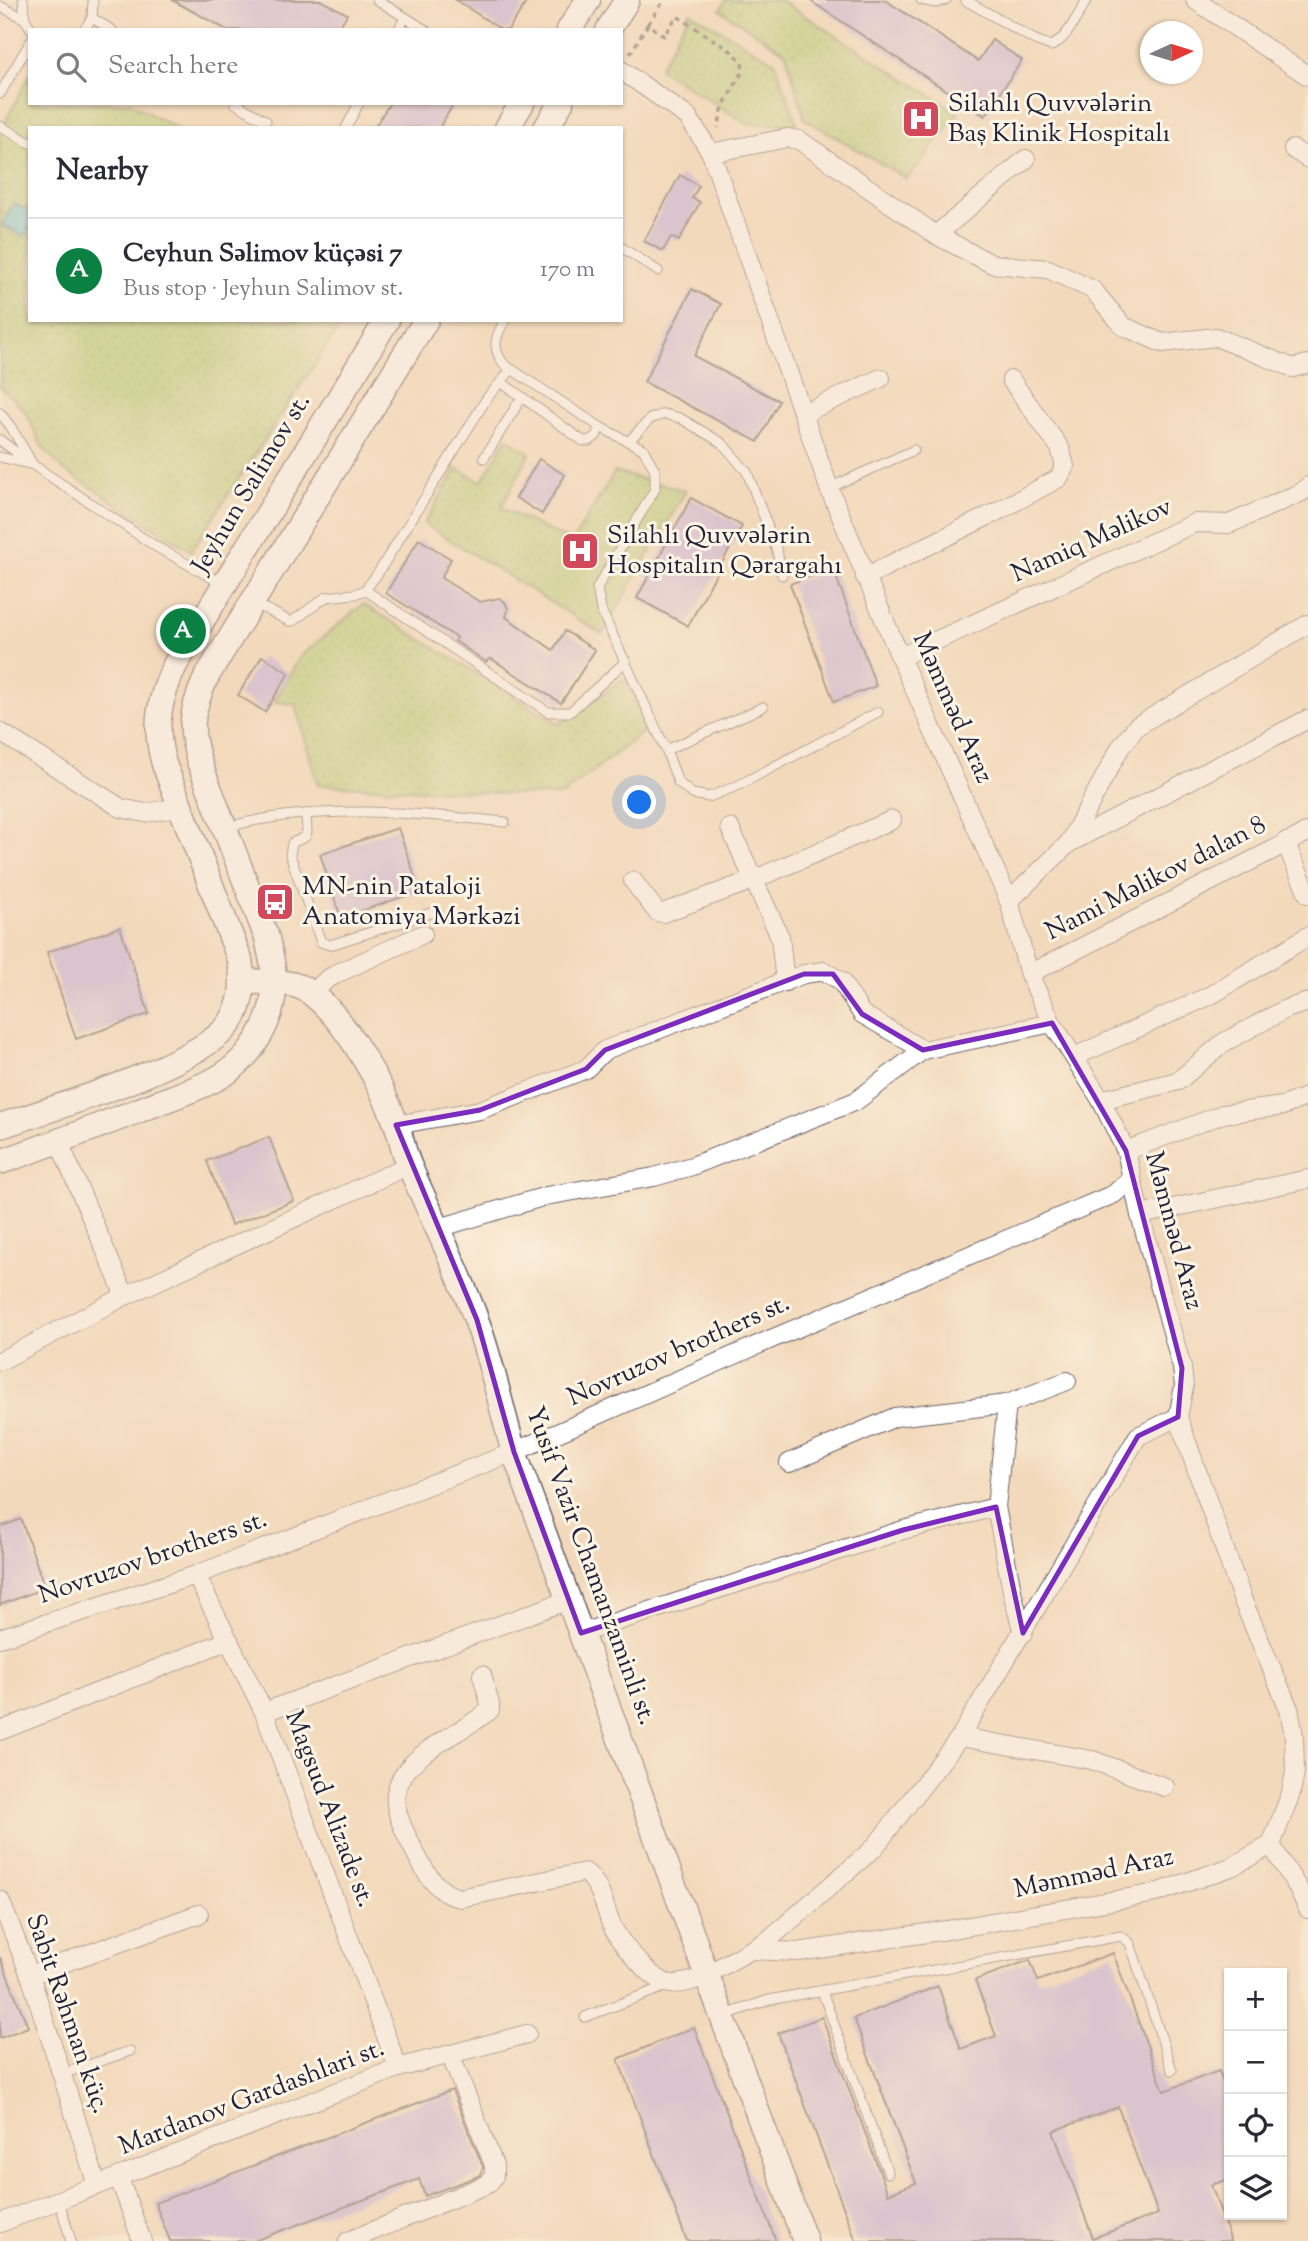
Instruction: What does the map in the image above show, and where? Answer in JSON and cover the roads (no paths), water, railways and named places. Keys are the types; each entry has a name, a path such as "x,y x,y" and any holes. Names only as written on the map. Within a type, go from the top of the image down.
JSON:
{"main road":[{"path":"570,28 588,0"},
{"path":"609,28 627,0"},
{"path":"508,126 521,105"},
{"path":"547,126 560,105"},
{"name":"Jeyhun Salimov st.","path":"244,982 234,942 158,744 160,701 168,679 386,322"},
{"path":"0,1162 59,1142 216,1079 246,1055 259,1038 269,1015 275,982 267,938 200,764 192,731 197,698 207,676 425,322"},
{"path":"225,585 254,603"},
{"path":"0,1126 146,1074 202,1048 229,1025 241,998 244,982"},
{"name":"Yusif Vazir Chamanzaminli st.","path":"244,982 275,982 304,989 312,994 332,1015 373,1073 396,1125 409,1165 439,1228 477,1320 514,1452 806,2241"}],"street":[{"path":"1195,0 1308,76"},
{"name":"Məmməd Araz","path":"625,63 688,117 711,153 829,488 865,577 1009,901 1029,974 1052,1023 1101,1100 1126,1151 1140,1215 1182,1368 1184,1385 1178,1417 1243,1601 1289,1709 1294,1736 1295,1772 1291,1793 1271,1845 1231,1867 1156,1893 947,1930 798,1952 751,1950"},
{"path":"711,153 788,138 799,140 936,235 992,264 1048,269 1093,290 1122,326 1162,342 1216,337 1293,368 1308,364"},
{"path":"936,235 1026,159"},
{"path":"804,413 881,379"},
{"path":"865,577 1059,478 1065,466 1060,448 1011,380"},
{"name":"Namiq Məlikov","path":"900,657 1195,523 1229,524 1306,491"},
{"path":"1009,901 1069,842 1120,748 1137,726 1308,624"},
{"path":"1069,842 1308,719"},
{"path":"0,732 121,808 145,813 181,807"},
{"path":"633,881 657,912 663,913 753,880 892,820"},
{"path":"730,828 780,937 785,982"},
{"name":"Nami Məlikov dalan 8","path":"1029,974 1308,832"},
{"path":"1285,842 1308,894"},
{"path":"312,994 326,980 423,934"},
{"path":"1074,1058 1211,995 1308,936"},
{"path":"396,1125 480,1110 586,1069 605,1050 804,974 824,971 834,974 841,981 862,1014 923,1050"},
{"path":"1101,1100 1178,1080 1223,1043 1286,1009 1308,1002"},
{"path":"439,1228 546,1196 654,1177 692,1166 856,1101 923,1050 1052,1023"},
{"path":"1126,1151 1223,1114 1283,1107 1308,1096"},
{"path":"59,1142 125,1296"},
{"path":"0,1361 125,1296 409,1165"},
{"name":"Novruzov brothers st.","path":"0,1638 196,1574 514,1452 769,1340 1114,1194 1132,1178"},
{"path":"1140,1215 1308,1179"},
{"path":"789,1463 895,1417 1007,1404 1067,1381"},
{"path":"1007,1404 996,1507 1023,1633"},
{"path":"482,1675 490,1710 429,1750 407,1769 396,1789 396,1807 422,1868 442,1891 460,1898 585,1872 597,1885 613,1928 652,1975 671,1984 708,1975 767,1941 874,1848 960,1737 1138,1436 1178,1417"},
{"path":"581,1633 904,1530 996,1507"},
{"name":"Magsud Alizade st.","path":"196,1574 264,1712 398,2068"},
{"path":"264,1712 568,1600"},
{"path":"0,1731 229,1640"},
{"path":"960,1737 1093,1760 1166,1787"},
{"path":"1271,1845 1308,1909"},
{"name":"Sabit Rəhman küç.","path":"0,1900 30,1975 97,2185"},
{"path":"30,1975 199,1914"},
{"name":"Mardanov Gardashlari st.","path":"0,2223 398,2068 527,2034"},
{"path":"348,2241 488,2184 494,2176 494,2165 450,2054"},
{"path":"119,2178 142,2241"}],"lane":[{"path":"23,0 24,19"},
{"path":"85,28 92,18 94,0"},
{"path":"377,0 422,28"},
{"path":"921,0 936,3 946,0"},
{"path":"965,0 1035,40 1051,46 1063,37 1087,0"},
{"path":"0,6 24,19 31,28"},
{"path":"92,18 109,28"},
{"path":"399,28 405,18"},
{"path":"0,94 28,45"},
{"path":"238,105 266,121"},
{"path":"347,126 358,105"},
{"path":"0,126 28,142"},
{"path":"623,248 657,271"},
{"path":"504,322 495,337 498,357 511,370 600,427 643,449 655,470 655,489 597,588 601,610 666,750 678,782 692,794 709,797 791,760 878,712"},
{"path":"254,603 289,621 326,597 355,594 365,590 479,411 511,370"},
{"path":"501,382 583,441 589,441 596,436 600,427"},
{"path":"484,458 522,397"},
{"path":"0,413 33,465"},
{"path":"629,441 650,419 664,414 680,418 722,443 747,472 777,551 782,575"},
{"path":"0,440 155,546 225,585"},
{"path":"829,488 914,450"},
{"path":"0,457 33,465"},
{"path":"365,590 548,712 570,712 626,661"},
{"path":"666,750 763,708"},
{"path":"225,827 262,818 306,815 418,813 505,822"},
{"path":"306,815 307,832 305,837 292,844 290,855 324,945 437,911"},
{"path":"723,2015 769,2000 1121,1936 1130,1943 1172,2070"},
{"path":"585,2017 671,1984"},
{"path":"822,1991 888,2173"},
{"path":"62,2074 130,2051"},
{"path":"59,2200 71,2241"}],"water":[{"path":"14,203 26,210 28,207 28,230 24,237 2,225"}],"place":[{"name":"Silahlı Quvvələrin Baş Klinik Hospitalı","path":"921,119"},
{"name":"Silahlı Quvvələrin Hospitalın Qərargahı","path":"580,551"},
{"name":"Ceyhun Səlimov küçəsi 7","path":"183,631"},
{"name":"MN-nin Pataloji Anatomiya Mərkəzi","path":"275,902"}]}
